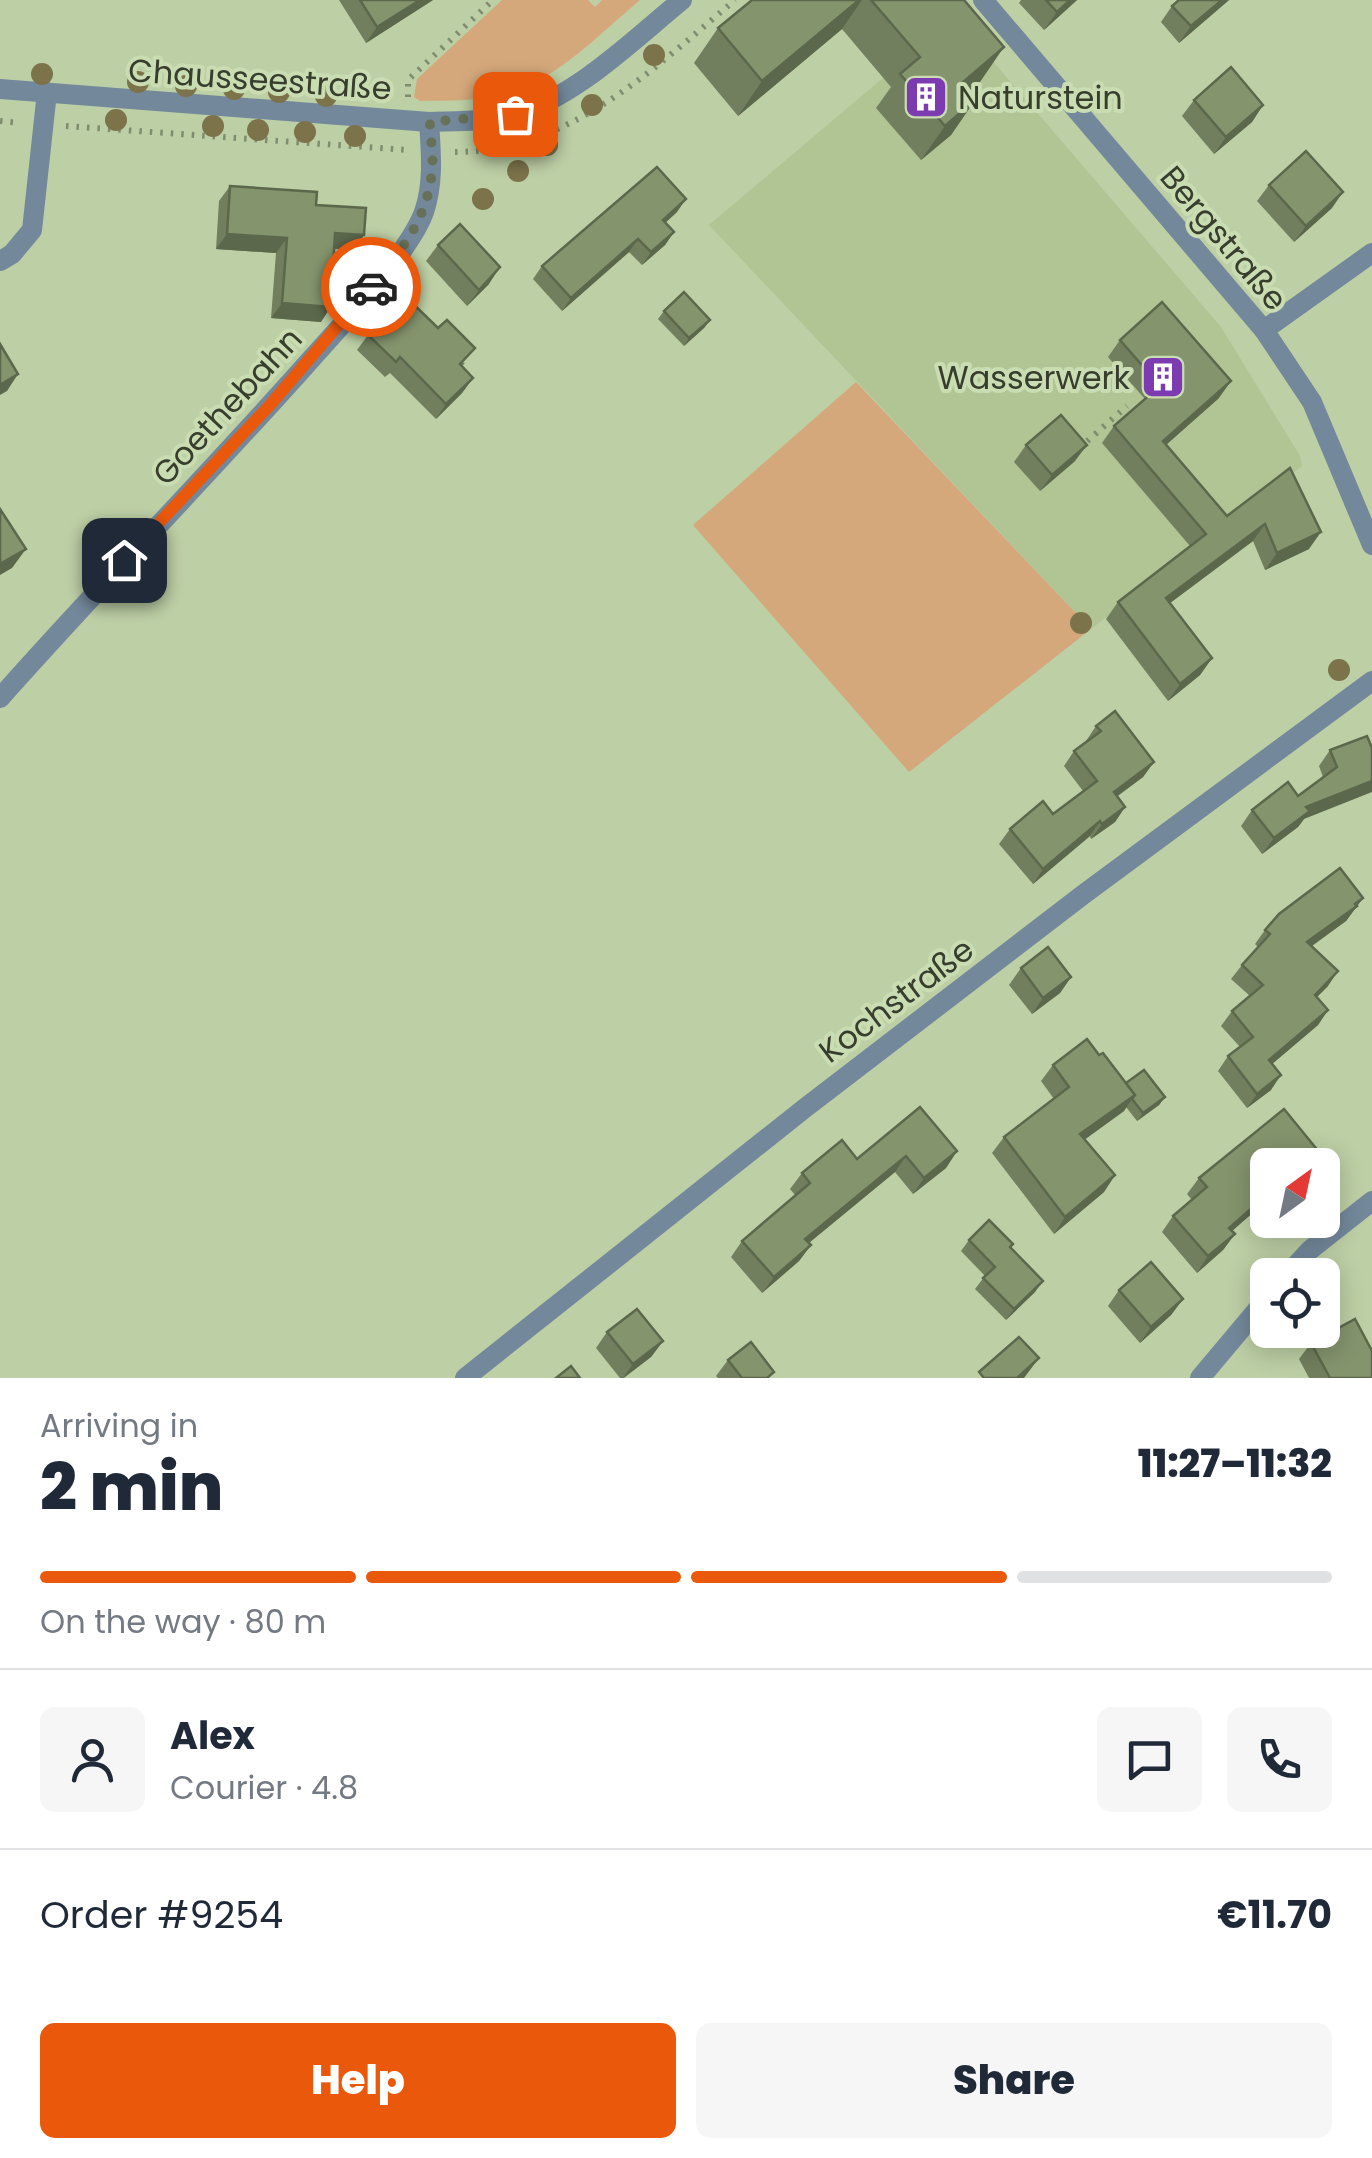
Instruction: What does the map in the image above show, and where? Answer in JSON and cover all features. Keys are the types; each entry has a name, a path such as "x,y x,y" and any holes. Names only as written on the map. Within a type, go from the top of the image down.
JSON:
{"street":[{"name":"Chausseestraße","path":"0,89 430,122 515,114 550,102 682,0"},
{"name":"Bergstraße","path":"983,0 1264,330 1312,402 1372,544"},
{"path":"0,261 25,241 32,230 47,92"},
{"name":"Goethebahn","path":"0,698 282,392 408,242 424,213 433,167 430,122"},
{"path":"1264,330 1372,253"},
{"name":"Kochstraße","path":"466,1378 805,1108 1084,894 1372,682"},
{"path":"1303,1258 1372,1201"},
{"path":"1200,1378 1250,1318"}],"path":[{"path":"407,150 408,80 492,0"},
{"path":"0,122 431,152 479,152 520,144 564,128 610,101 735,0"},
{"path":"1069,453 1086,444 1127,406"}],"shaded area":[{"path":"502,0 588,0 595,7 602,0 640,0 569,61 521,89 471,100 420,101 414,97 417,79"},
{"path":"955,17 1221,327 1300,456 1302,466 1091,629 709,225"},
{"path":"856,382 1091,629 909,772 693,525"}],"building":[{"path":"360,0 420,0 377,27"},
{"path":"752,0 859,0 762,81 718,28"},
{"path":"871,0 964,0 1004,47 961,84 975,100 945,126 900,74 920,57"},
{"path":"1046,0 1070,0 1057,12"},
{"path":"1179,0 1222,0 1191,26 1172,6"},
{"path":"1231,67 1263,105 1226,137 1194,100"},
{"path":"1306,151 1343,192 1306,226 1269,185"},
{"path":"657,167 686,199 663,220 674,232 651,252 638,239 571,298 542,266"},
{"path":"230,186 317,192 316,205 366,208 364,235 335,233 331,307 282,303 287,238 227,234"},
{"path":"460,224 500,267 479,290 438,245"},
{"path":"684,292 710,320 689,338 664,311"},
{"path":"405,296 438,328 447,320 475,348 460,364 473,378 446,404 400,357 396,362 368,335"},
{"path":"1162,302 1231,381 1163,441 1227,516 1290,468 1321,532 1277,553 1265,524 1166,598 1212,658 1180,684 1118,602 1206,534 1114,426 1160,386 1120,340"},
{"path":"0,344 18,374 0,385"},
{"path":"1061,415 1087,445 1052,475 1026,445"},
{"path":"0,509 26,549 0,564"},
{"path":"1115,711 1154,762 1114,792 1125,807 1102,824 1100,821 1043,869 1010,829 1043,801 1053,814 1097,781 1074,751 1101,731 1096,726"},
{"path":"1367,736 1372,748 1372,781 1306,807 1310,811 1274,838 1252,810 1288,782 1298,796 1337,767 1330,750"},
{"path":"1340,868 1363,898 1307,942 1338,971 1315,995 1328,1010 1269,1060 1281,1075 1257,1094 1228,1056 1253,1037 1232,1011 1263,985 1242,965 1270,934 1265,930 1279,914"},
{"path":"1048,947 1071,977 1043,998 1021,968"},
{"path":"1087,1039 1099,1055 1103,1053 1135,1095 1080,1134 1115,1175 1065,1217 1004,1137 1069,1087 1053,1065"},
{"path":"1144,1070 1165,1097 1143,1113 1126,1083"},
{"path":"920,1107 957,1151 924,1178 906,1156 805,1239 811,1245 774,1277 742,1241 810,1183 802,1173 842,1140 857,1159"},
{"path":"1284,1109 1316,1148 1250,1148 1250,1210 1229,1228 1235,1234 1208,1256 1173,1216 1207,1187 1199,1178"},
{"path":"989,1220 1043,1281 1014,1309 983,1278 995,1267 969,1240"},
{"path":"1151,1262 1183,1299 1151,1327 1119,1290"},
{"path":"637,1309 663,1341 633,1364 607,1332"},
{"path":"1355,1319 1372,1351 1372,1378 1330,1378 1314,1348 1340,1348 1340,1327"},
{"path":"1019,1337 1039,1358 1017,1378 984,1378 979,1372"},
{"path":"751,1342 774,1372 767,1378 742,1378 728,1360"},
{"path":"571,1366 580,1378 556,1378"}],"way so far":[{"path":"371,287 408,242 424,213 433,167 430,122 515,114"}],"place":[{"name":"Naturstein","path":"926,97"},
{"name":"Wasserwerk","path":"1163,377"}],"route":[{"path":"124,560 270,405 371,287"}]}
